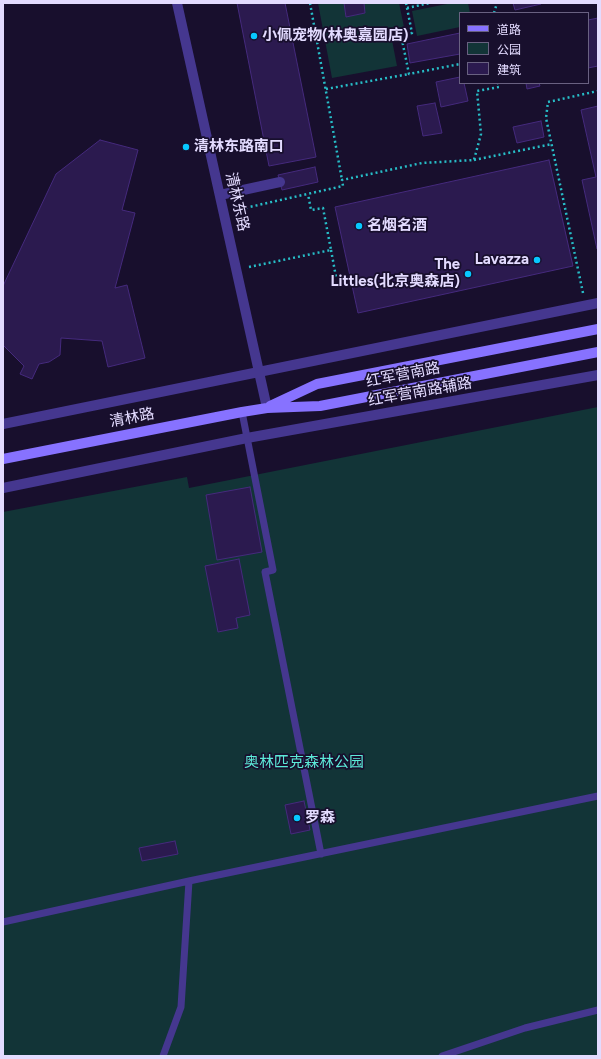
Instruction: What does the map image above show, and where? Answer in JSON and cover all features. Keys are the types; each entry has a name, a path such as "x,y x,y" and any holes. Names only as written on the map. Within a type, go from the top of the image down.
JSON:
{"main road":[{"name":"红军营南路","path":"267,408 317,384 594,330"},
{"name":"红军营南路","path":"267,408 320,406 598,352"},
{"name":"清林路","path":"3,458 267,408"}],"street":[{"name":"清林东路","path":"177,3 267,408"},
{"path":"220,195 280,182"},
{"path":"3,424 598,303"},
{"name":"红军营南路辅路","path":"3,488 247,438 598,375"}],"lane":[{"path":"242,412 273,570 265,572 320,854"},
{"path":"3,922 189,881 598,796"},
{"path":"163,1056 181,1007 189,881"},
{"path":"442,1056 525,1028 598,1010"}],"path":[{"path":"224,212 343,186 310,3"},
{"path":"406,3 412,33 401,35 408,74"},
{"path":"407,8 430,3"},
{"path":"326,89 459,64"},
{"path":"474,160 481,134 477,91 499,87 498,84"},
{"path":"585,305 546,118 548,102 598,91"},
{"path":"342,180 422,163 474,160 552,144"},
{"path":"308,194 311,210 323,208 336,277"},
{"path":"236,270 331,250"}],"green space":[{"path":"318,3 344,3 346,17 365,13 364,3 399,3 404,27 390,30 397,66 332,78"},
{"path":"452,3 468,3 470,12 459,12 459,27 417,36 412,11"},
{"name":"奥林匹克森林公园","path":"598,407 598,1056 3,1056 3,512 187,477 189,488"}],"building":[{"path":"237,3 285,3 316,157 269,166"},
{"path":"344,3 364,3 365,13 346,17"},
{"path":"513,3 541,3 541,4 515,10"},
{"path":"598,18 598,66 589,68 589,20"},
{"path":"459,33 459,54 410,63 407,44"},
{"path":"459,77 459,84 464,84 468,101 441,107 436,82"},
{"path":"526,84 539,84 540,86 527,89"},
{"path":"435,103 442,133 423,136 417,106"},
{"path":"598,106 597,249 582,180 596,177 581,110"},
{"path":"541,121 544,137 517,143 513,127"},
{"path":"100,140 138,150 122,210 135,213 115,288 127,285 145,358 108,367 102,341 61,338 60,355 49,362 39,364 32,379 20,374 24,366 3,345 3,286 56,174"},
{"path":"549,160 573,266 358,313 335,207"},
{"path":"315,167 318,182 282,190 278,175"},
{"path":"250,487 262,552 217,560 206,495"},
{"path":"239,559 250,615 236,618 238,628 218,632 205,566"},
{"name":"罗森","path":"304,801 310,830 291,834 285,805"},
{"path":"175,841 178,854 142,861 139,848"}],"place":[{"name":"小佩宠物(林奥嘉园店)","path":"254,36"},
{"name":"清林东路南口","path":"186,147"},
{"name":"名烟名酒","path":"359,226"},
{"name":"Lavazza","path":"537,260"},
{"name":"The Littles(北京奥森店)","path":"468,274"},
{"name":"罗森","path":"297,818"}]}
